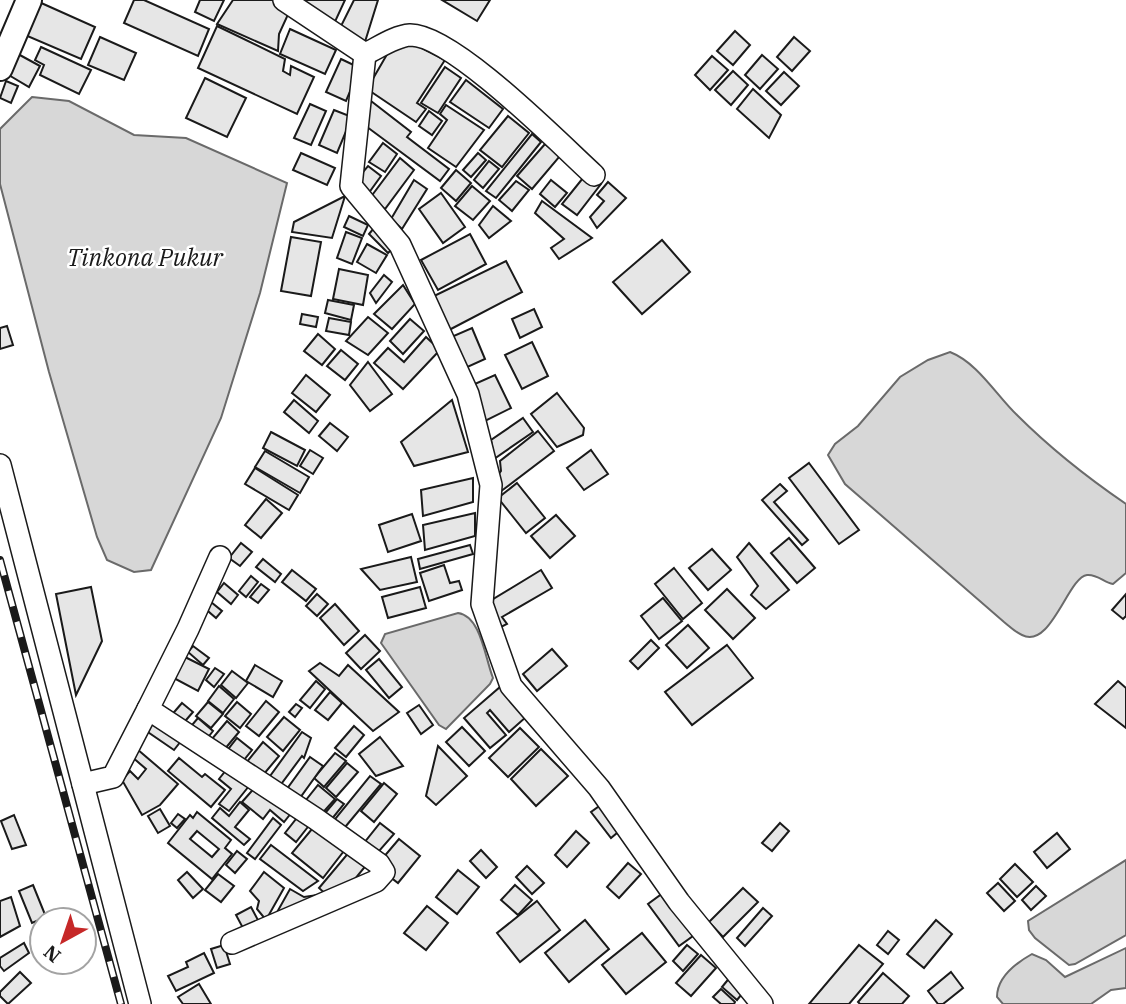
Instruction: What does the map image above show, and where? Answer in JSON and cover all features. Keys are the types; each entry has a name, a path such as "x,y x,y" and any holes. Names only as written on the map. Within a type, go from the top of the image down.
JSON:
{"street":[{"path":"0,68 29,0"},
{"path":"284,0 365,54"},
{"path":"365,54 410,36 429,40 470,64 594,175"},
{"path":"365,54 351,186 400,245 468,394 491,485 482,604 511,686 599,788 679,902 762,1004"},
{"path":"0,465 141,1004"},
{"path":"83,785 113,777 188,629 220,557"},
{"path":"148,709 316,819 379,864 384,872 376,881 232,943"}],"water":[{"name":"Tinkona Pukur","path":"32,97 69,101 134,135 186,138 287,183 260,293 221,418 151,570 134,572 107,560 97,537 49,372 0,184 0,129"},
{"path":"950,352 978,371 1017,415 1056,451 1126,504 1126,573 1113,584 1091,575 1080,579 1050,623 1042,632 1032,637 1022,635 1010,627 845,484 828,455 835,444 858,426 900,377 928,360"},
{"path":"458,613 466,616 477,630 493,678 446,729 439,725 381,643 385,634"},
{"path":"1126,860 1126,935 1069,965 1035,938 1029,930 1028,921"},
{"path":"1126,948 1126,988 1111,990 1091,1004 1003,1004 997,997 1004,977 1032,954 1046,960 1065,977"}],"building":[{"path":"134,0 144,0 209,29 198,56 124,23"},
{"path":"200,0 224,0 214,21 195,12"},
{"path":"233,0 278,0 291,8 279,34 278,51 217,24"},
{"path":"300,0 345,0 333,26"},
{"path":"354,0 378,0 364,45 339,30"},
{"path":"442,0 490,0 477,21"},
{"path":"39,2 95,27 81,59 25,35"},
{"path":"217,26 285,59 283,71 290,75 291,66 314,77 297,114 198,68"},
{"path":"290,29 336,50 325,74 280,54"},
{"path":"735,31 750,45 733,65 717,51"},
{"path":"100,37 136,53 124,80 88,65"},
{"path":"794,37 810,51 792,71 777,57"},
{"path":"406,40 445,60 417,103 426,109 416,122 367,89 393,44"},
{"path":"41,47 91,70 79,94 40,75 44,65 35,60"},
{"path":"18,54 40,66 29,87 7,74"},
{"path":"762,55 778,69 760,89 745,75"},
{"path":"712,56 728,70 710,90 695,75"},
{"path":"341,59 360,68 346,101 326,92"},
{"path":"445,67 461,78 438,113 421,103"},
{"path":"733,71 748,85 731,105 715,90"},
{"path":"784,72 799,86 781,105 766,91"},
{"path":"205,78 246,98 227,137 186,118"},
{"path":"466,80 503,109 489,128 450,102"},
{"path":"6,81 18,86 11,103 0,98"},
{"path":"753,89 781,115 769,138 737,109"},
{"path":"371,101 411,132 407,137 449,169 440,181 363,124"},
{"path":"310,104 326,111 311,145 294,138"},
{"path":"446,105 484,130 456,167 428,148 447,120 440,114"},
{"path":"334,110 352,117 337,153 319,145"},
{"path":"429,111 442,121 432,135 419,126"},
{"path":"508,116 529,133 502,167 480,150"},
{"path":"532,134 541,142 496,198 486,191"},
{"path":"383,143 397,154 385,172 369,162"},
{"path":"545,144 560,156 532,189 517,176"},
{"path":"301,153 335,168 327,185 293,170"},
{"path":"478,153 486,160 471,177 463,170"},
{"path":"400,158 414,170 385,209 370,198"},
{"path":"489,161 499,169 483,188 474,180"},
{"path":"368,166 381,176 368,194 357,179"},
{"path":"456,170 471,183 456,201 441,188"},
{"path":"587,173 601,184 577,215 562,204"},
{"path":"414,180 427,189 402,229 391,219"},
{"path":"551,180 567,193 555,207 540,194"},
{"path":"516,181 529,190 512,211 499,200"},
{"path":"608,182 626,198 597,228 590,217 604,201 597,195"},
{"path":"472,186 490,201 473,220 455,206"},
{"path":"441,193 465,227 443,243 419,209"},
{"path":"345,196 332,238 292,232 294,222"},
{"path":"542,201 592,238 559,259 551,248 564,239 535,213"},
{"path":"493,206 511,221 489,238 479,225"},
{"path":"349,216 368,225 363,236 344,227"},
{"path":"374,228 394,247 388,253 369,234"},
{"path":"346,232 362,238 352,264 337,258"},
{"path":"470,234 486,264 438,290 421,260"},
{"path":"291,237 321,242 311,296 281,291"},
{"path":"662,240 690,272 642,314 613,282"},
{"path":"367,244 387,255 376,273 357,262"},
{"path":"506,261 522,292 449,330 434,296"},
{"path":"339,269 368,275 363,305 333,299"},
{"path":"384,275 392,282 376,303 370,293"},
{"path":"403,285 415,304 392,329 374,314"},
{"path":"328,300 354,305 351,320 325,313"},
{"path":"534,309 542,327 520,338 512,319"},
{"path":"302,314 318,317 316,327 300,324"},
{"path":"368,317 388,333 368,355 346,341"},
{"path":"329,318 351,322 349,335 326,331"},
{"path":"410,319 424,331 403,354 390,341"},
{"path":"7,326 13,345 0,349 0,328"},
{"path":"472,328 485,359 463,369 449,338"},
{"path":"318,334 335,349 322,365 304,351"},
{"path":"426,337 440,350 403,389 374,363 388,348 404,362"},
{"path":"532,342 548,376 522,389 505,355"},
{"path":"341,350 358,364 345,380 327,366"},
{"path":"368,362 392,394 370,411 350,385"},
{"path":"306,375 330,395 316,412 292,393"},
{"path":"495,375 511,408 485,421 468,387"},
{"path":"557,393 584,428 583,435 557,447 531,414"},
{"path":"294,400 318,421 309,433 284,412"},
{"path":"452,400 468,452 414,466 401,442"},
{"path":"523,418 533,432 494,459 491,440"},
{"path":"330,423 348,437 337,451 319,436"},
{"path":"538,431 554,451 500,492 495,479 501,471 500,461"},
{"path":"271,432 305,450 297,466 263,448"},
{"path":"310,450 323,458 313,474 300,466"},
{"path":"591,450 608,474 584,490 567,468"},
{"path":"265,451 309,477 300,493 255,467"},
{"path":"809,463 859,530 839,544 789,478"},
{"path":"255,468 298,495 289,510 245,484"},
{"path":"473,478 473,502 423,516 421,490"},
{"path":"517,483 545,518 526,533 498,498"},
{"path":"780,484 787,491 774,502 808,540 802,545 762,500"},
{"path":"266,499 282,513 261,538 245,525"},
{"path":"475,513 475,536 425,550 423,525"},
{"path":"412,514 421,541 388,552 379,525"},
{"path":"556,515 575,536 550,558 531,536"},
{"path":"789,538 815,568 797,583 771,553"},
{"path":"241,543 252,552 240,566 229,558"},
{"path":"749,543 789,590 766,609 751,595 758,586 737,557"},
{"path":"470,545 473,554 420,569 418,559"},
{"path":"712,549 731,570 708,590 689,568"},
{"path":"411,557 417,582 380,590 361,569"},
{"path":"263,559 281,574 275,582 256,567"},
{"path":"444,565 450,583 459,581 462,590 429,601 420,573"},
{"path":"674,568 702,603 683,619 655,584"},
{"path":"292,570 316,589 306,601 282,582"},
{"path":"541,570 552,588 502,617 507,624 497,629 490,601"},
{"path":"251,576 258,582 246,597 239,591"},
{"path":"224,583 238,595 231,604 217,592"},
{"path":"261,584 269,590 258,603 250,597"},
{"path":"91,587 102,641 76,695 56,594"},
{"path":"420,587 426,608 388,618 382,597"},
{"path":"727,589 755,618 733,639 705,610"},
{"path":"317,594 328,604 317,616 306,606"},
{"path":"1126,594 1126,616 1123,619 1112,610"},
{"path":"206,598 222,611 216,618 201,605"},
{"path":"663,598 682,621 659,639 641,616"},
{"path":"335,604 359,631 344,645 320,618"},
{"path":"688,625 709,648 687,668 666,645"},
{"path":"365,635 380,651 361,669 346,653"},
{"path":"651,640 659,648 638,669 630,661"},
{"path":"727,645 753,678 692,725 665,692"},
{"path":"193,646 209,658 203,665 188,652"},
{"path":"552,649 567,666 537,691 523,674"},
{"path":"181,655 209,669 198,691 170,676"},
{"path":"379,659 402,687 389,698 366,670"},
{"path":"320,663 339,676 348,665 399,712 373,731 309,671"},
{"path":"255,665 282,681 273,697 246,681"},
{"path":"215,668 224,674 214,687 206,680"},
{"path":"232,671 248,683 236,698 221,685"},
{"path":"316,681 325,689 310,708 300,700"},
{"path":"1118,681 1126,688 1126,728 1095,704"},
{"path":"219,686 234,699 223,713 208,701"},
{"path":"500,687 526,717 509,732 490,710 487,713 506,735 490,748 464,718"},
{"path":"330,692 342,703 328,720 315,710"},
{"path":"266,701 279,712 259,736 246,726"},
{"path":"208,702 223,714 211,728 196,716"},
{"path":"237,702 251,714 240,728 225,716"},
{"path":"182,703 193,712 180,727 169,718"},
{"path":"296,704 302,708 295,717 289,712"},
{"path":"419,705 433,725 421,734 407,713"},
{"path":"284,717 300,730 283,751 267,737"},
{"path":"198,718 213,731 202,745 186,732"},
{"path":"149,719 181,741 174,750 142,728"},
{"path":"227,721 239,732 219,756 206,746"},
{"path":"354,726 364,735 346,757 335,748"},
{"path":"462,727 485,751 469,766 446,742"},
{"path":"520,728 539,747 508,777 489,758"},
{"path":"302,732 311,738 304,758 302,756 276,791 265,783"},
{"path":"380,737 403,766 376,776 359,754"},
{"path":"237,738 252,750 240,765 226,752"},
{"path":"263,742 279,756 258,781 242,768"},
{"path":"438,746 467,776 436,805 426,796"},
{"path":"137,749 178,784 160,805 142,815 122,780 130,771 138,779 146,769 131,756"},
{"path":"541,749 568,776 536,806 511,779"},
{"path":"335,753 346,761 324,787 314,778"},
{"path":"310,757 323,766 297,802 284,793"},
{"path":"179,758 202,777 205,774 225,790 211,807 168,771"},
{"path":"347,763 358,772 336,797 326,788"},
{"path":"227,769 249,786 229,811 219,804 231,789 219,779"},
{"path":"370,776 381,784 341,832 331,824"},
{"path":"384,783 397,794 374,822 361,811"},
{"path":"258,784 292,812 284,822 270,810 263,819 242,802"},
{"path":"318,785 335,799 318,818 302,805"},
{"path":"337,799 344,804 327,825 320,819"},
{"path":"240,802 249,810 235,827 250,839 244,845 212,818 220,808 229,816"},
{"path":"605,802 624,827 611,838 591,812"},
{"path":"160,809 170,826 158,833 148,816"},
{"path":"197,812 231,840 225,848 232,854 212,879 168,843 190,815 193,818","holes":["197,831 219,849 212,857 190,839"]},
{"path":"178,814 185,819 177,828 171,823"},
{"path":"300,814 311,823 296,842 285,833"},
{"path":"14,815 26,845 12,849 1,821"},
{"path":"273,818 281,825 255,859 247,853"},
{"path":"317,823 347,847 323,878 292,853"},
{"path":"380,823 394,834 373,858 360,848"},
{"path":"780,823 789,831 772,851 762,843"},
{"path":"576,831 589,843 567,867 555,855"},
{"path":"1057,833 1070,849 1047,868 1034,852"},
{"path":"399,839 420,856 398,883 376,866"},
{"path":"271,845 318,881 303,891 260,859"},
{"path":"481,850 497,867 486,878 470,861"},
{"path":"237,851 247,859 235,873 226,865"},
{"path":"350,851 368,863 346,890 330,898 319,888"},
{"path":"628,863 641,874 619,898 607,887"},
{"path":"1015,864 1033,882 1017,897 1000,879"},
{"path":"527,866 544,883 532,894 516,877"},
{"path":"458,870 479,887 457,914 436,897"},
{"path":"187,872 203,889 193,898 178,880"},
{"path":"264,872 284,888 266,920 257,909 259,901 250,891"},
{"path":"218,874 234,886 221,902 205,890"},
{"path":"998,883 1015,901 1004,911 987,893"},
{"path":"33,885 42,906 28,906 28,913 19,891"},
{"path":"515,885 532,900 518,915 501,900"},
{"path":"1036,886 1046,896 1031,910 1022,900"},
{"path":"743,888 758,902 723,937 709,922"},
{"path":"290,889 304,897 317,895 320,900 271,923"},
{"path":"663,893 693,936 679,946 648,904"},
{"path":"11,897 20,926 0,937 0,901"},
{"path":"537,901 560,930 520,962 497,933"},
{"path":"427,906 448,923 426,950 404,933"},
{"path":"251,907 259,922 244,930 236,915"},
{"path":"763,908 772,916 745,946 737,938"},
{"path":"585,920 609,949 569,982 545,953"},
{"path":"936,920 952,934 924,968 907,954"},
{"path":"888,931 899,940 888,954 877,945"},
{"path":"642,933 666,962 626,994 602,965"},
{"path":"24,943 28,951 4,971 0,966 0,958"},
{"path":"224,945 230,964 217,968 211,949"},
{"path":"687,945 698,954 683,971 673,961"},
{"path":"859,945 883,964 849,1004 809,1004"},
{"path":"204,953 214,973 176,991 168,976 188,967 186,962"},
{"path":"701,955 716,968 691,996 676,983"},
{"path":"20,972 31,983 8,1004 0,996 0,992"},
{"path":"951,972 963,988 943,1004 938,1004 928,991"},
{"path":"883,973 909,996 902,1004 860,1004 858,1002"},
{"path":"731,976 746,989 737,1000 722,987"},
{"path":"199,984 211,1004 183,1004 178,997"},
{"path":"721,989 734,1004 721,1004 713,997"}],"railway":[{"path":"0,560 121,1004"}]}
